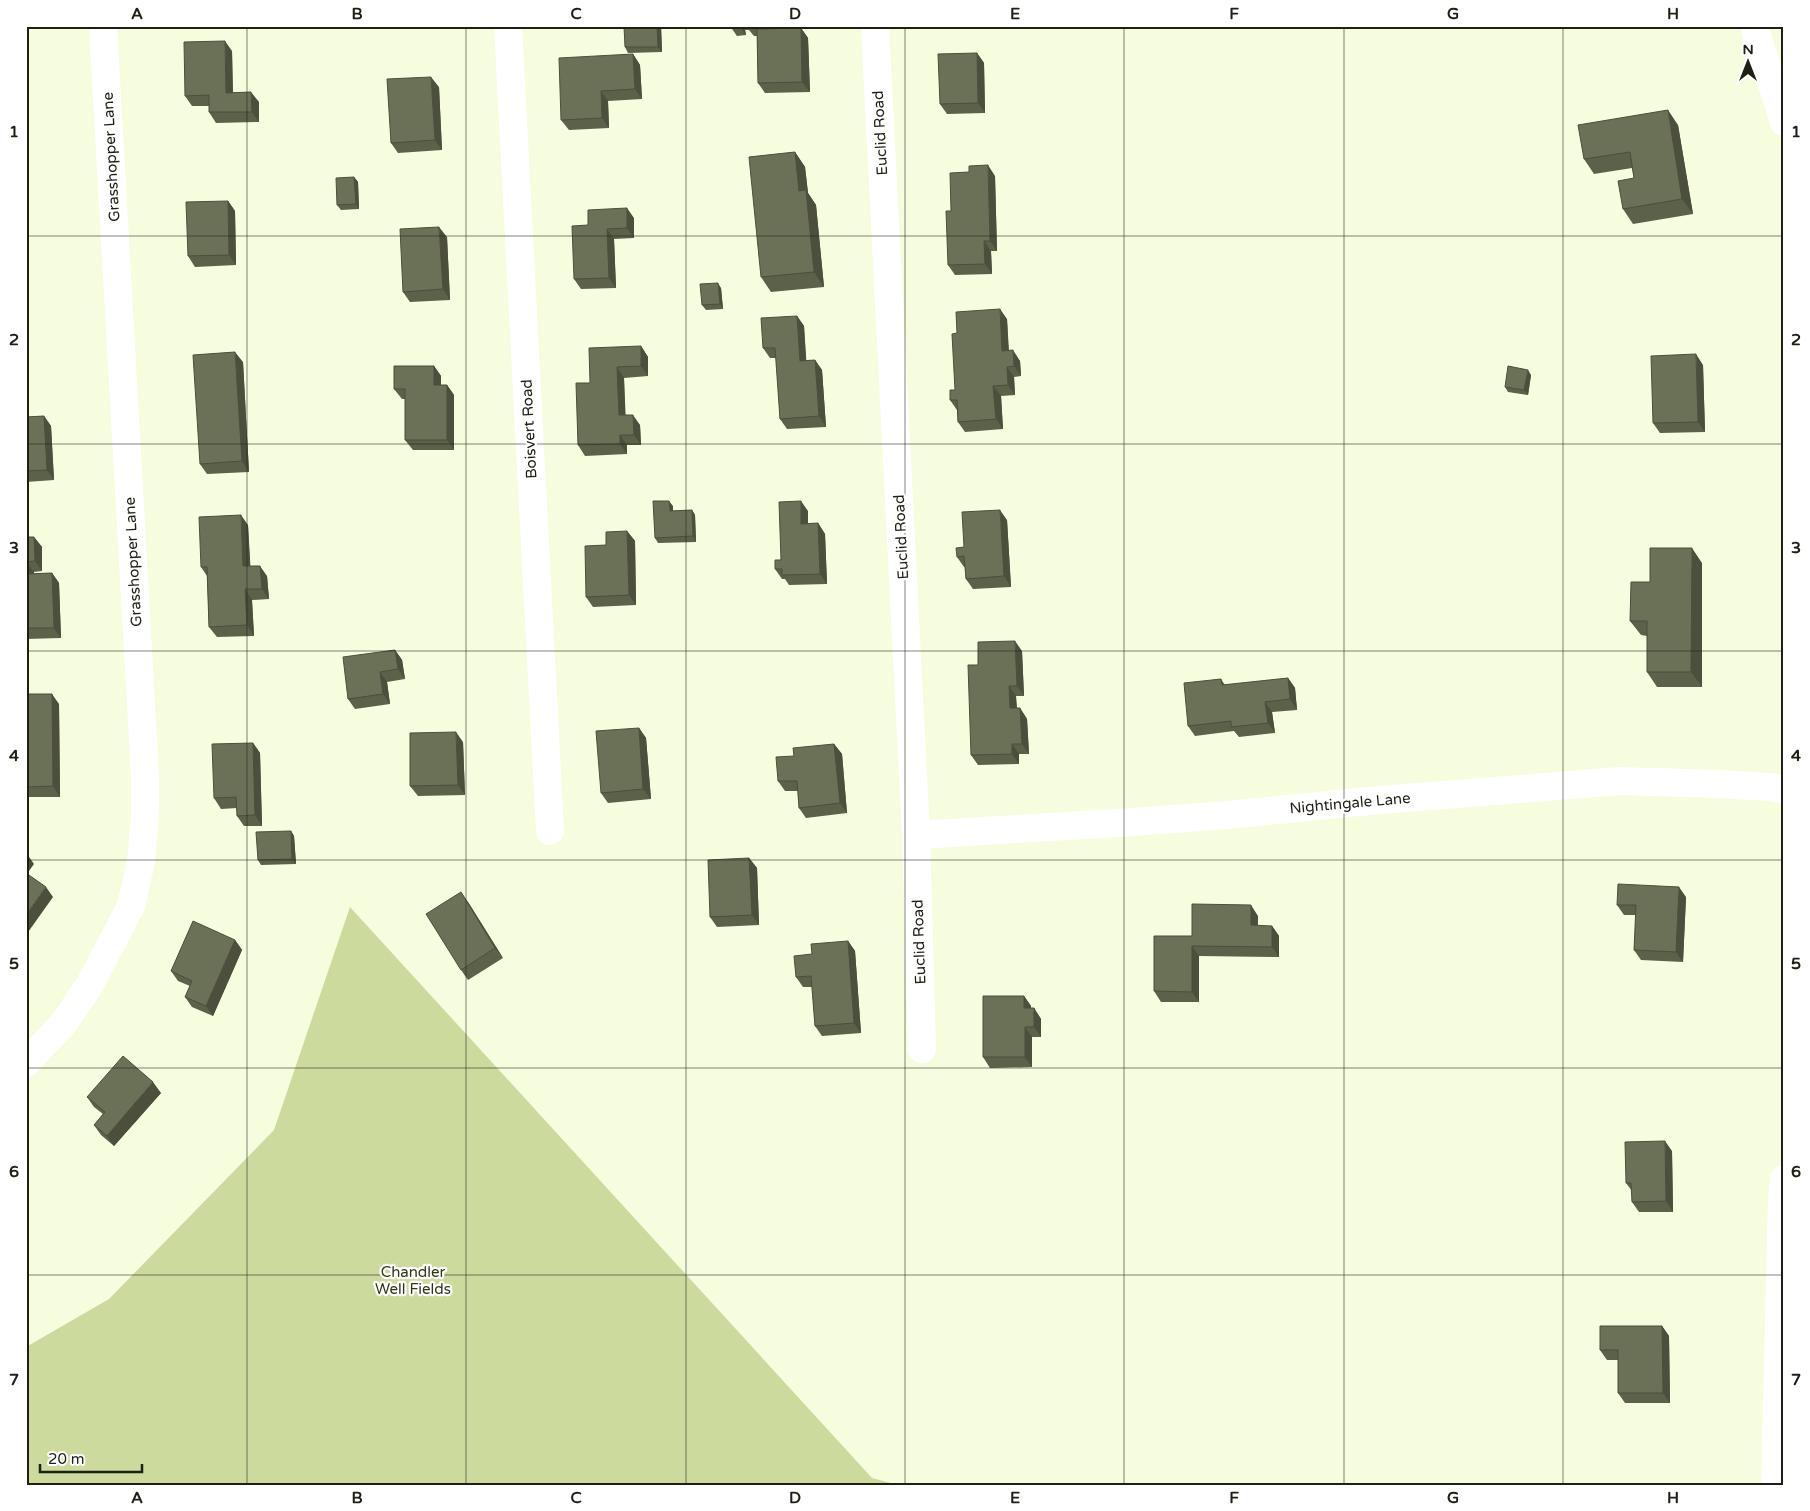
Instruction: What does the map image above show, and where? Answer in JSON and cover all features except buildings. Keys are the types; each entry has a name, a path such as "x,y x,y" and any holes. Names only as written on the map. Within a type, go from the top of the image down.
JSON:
{"street":[{"name":"Grasshopper Lane","path":"26,1063 63,1024 89,986 131,906 141,862 145,818 145,765 103,26"},
{"name":"Boisvert Road","path":"508,26 550,831"},
{"name":"Euclid Road","path":"875,26 916,835 922,1049"},
{"path":"1754,26 1784,122"},
{"name":"Nightingale Lane","path":"916,835 1228,815 1408,797 1620,781 1719,784 1784,790"},
{"path":"1775,1485 1784,1180"}],"green space":[{"name":"Chandler Well Fields","path":"350,907 872,1478 898,1485 26,1485 26,1347 109,1299 274,1130"}]}
